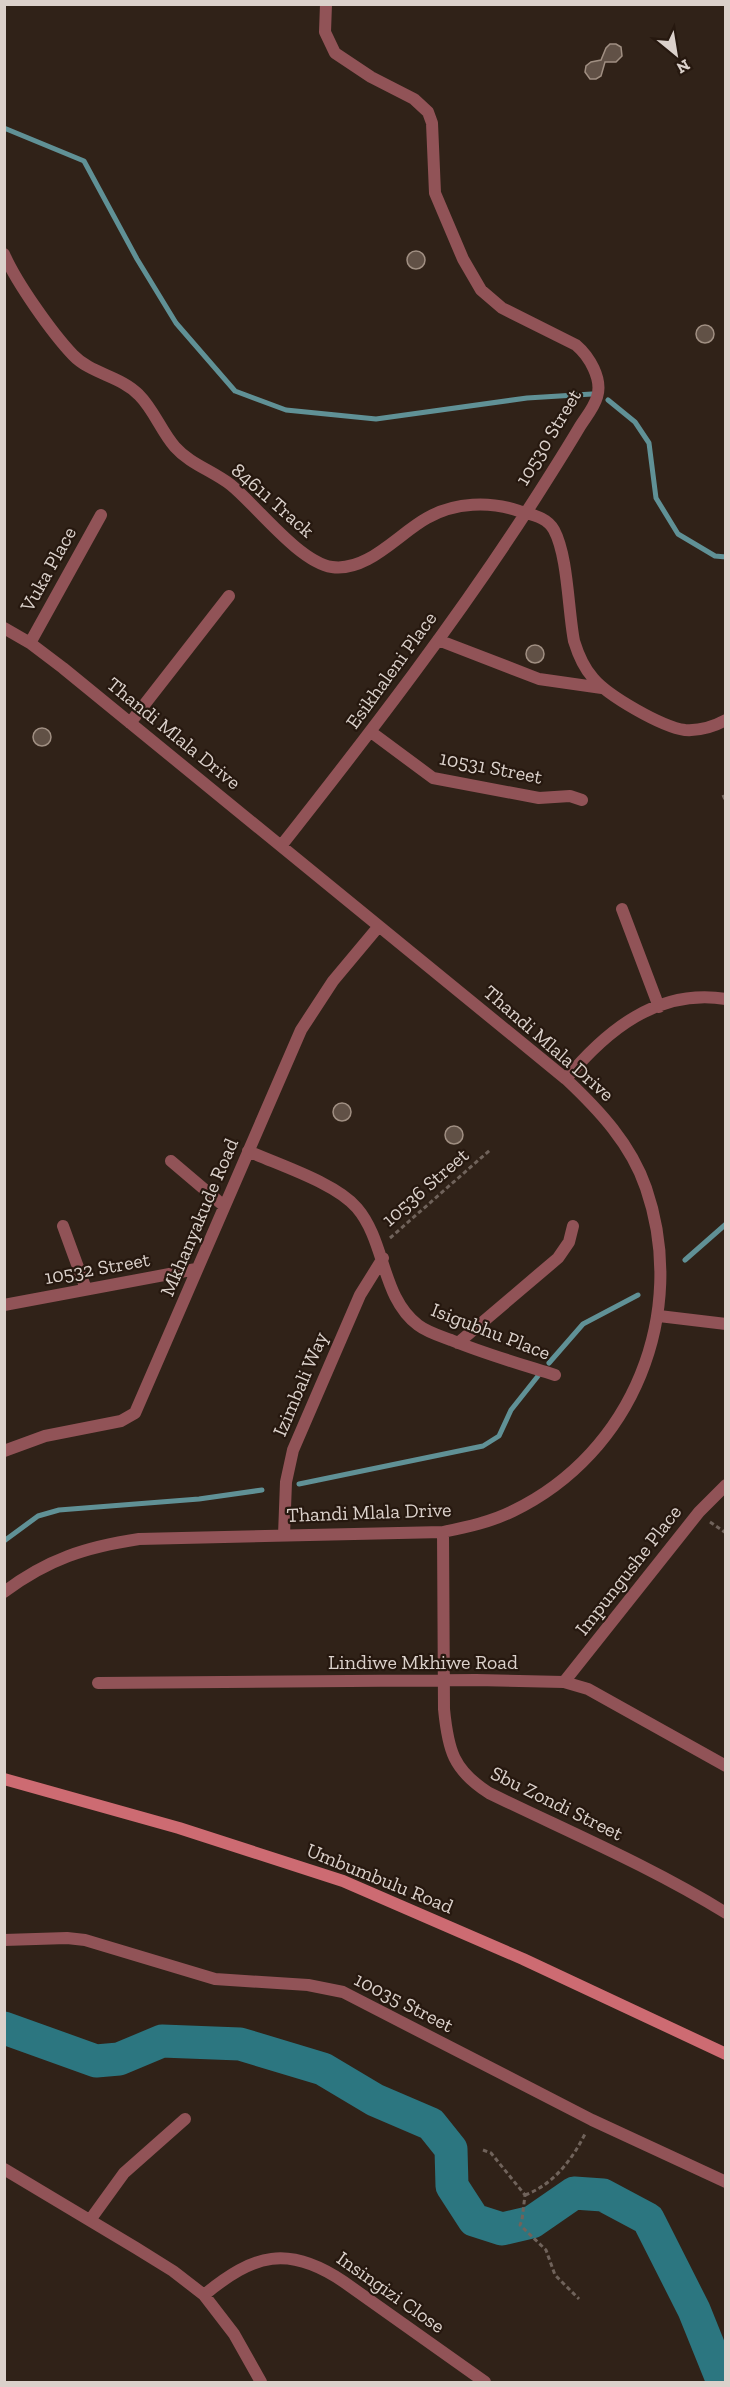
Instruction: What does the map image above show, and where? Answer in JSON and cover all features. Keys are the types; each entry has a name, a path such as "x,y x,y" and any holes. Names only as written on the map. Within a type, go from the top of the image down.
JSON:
{"main road":[{"name":"Umbumbulu Road","path":"4,1779 191,1832 343,1881 523,1959 726,2054"}],"street":[{"name":"10530 Street","path":"326,4 325,32 335,53 371,77 414,99 428,112 432,123 435,193 463,260 481,290 502,308 576,345 583,351 597,377 599,388 594,404 525,513"},
{"name":"84611 Track","path":"4,254 17,278 61,341 76,358 137,393 180,452 233,486 264,518 321,564 340,567 353,565 384,548 427,518 460,506 494,505 542,518 550,523 562,558 570,619 578,654 591,676 602,688"},
{"name":"Esikhaleni Place","path":"281,846 371,732 438,640 525,513"},
{"name":"Vuka Place","path":"30,643 101,515"},
{"path":"130,723 229,596"},
{"name":"Thandi Mlala Drive","path":"4,628 30,643 130,723 566,1079 609,1122 646,1186 656,1226 661,1263 659,1316 645,1362 629,1402 608,1434 581,1462 554,1486 511,1512 477,1525 443,1532 140,1539 103,1544 54,1560 4,1592"},
{"path":"438,640 539,679 602,688 653,719 686,730 704,729 726,720"},
{"name":"10531 Street","path":"371,732 433,778 539,798 570,796 582,800"},
{"path":"622,909 659,1007"},
{"name":"Mkhanyakude Road","path":"4,1451 45,1436 121,1421 135,1413 301,1030 333,981 379,926"},
{"path":"566,1079 605,1036 638,1014 699,998 726,999"},
{"name":"Isigubhu Place","path":"248,1151 333,1189 358,1209 370,1226 398,1301 418,1326 458,1343 555,1375"},
{"path":"171,1161 224,1206"},
{"path":"63,1226 86,1289"},
{"path":"458,1343 558,1258 569,1242 573,1226"},
{"name":"Izimbali Way","path":"284,1535 286,1482 293,1450 381,1253"},
{"name":"10532 Street","path":"4,1305 196,1269"},
{"path":"659,1316 726,1324"},
{"name":"Impungushe Place","path":"564,1682 699,1512 726,1485"},
{"name":"Sbu Zondi Street","path":"443,1532 443,1681 447,1735 456,1764 475,1784 489,1793 677,1883 726,1913"},
{"name":"Lindiwe Mkhiwe Road","path":"98,1683 476,1680 564,1682 588,1689 726,1766"},
{"name":"10035 Street","path":"4,1940 67,1938 85,1941 215,1979 308,1985 343,1992 592,2120 726,2182"},
{"path":"90,2220 124,2173 185,2119"},
{"path":"4,2169 173,2271 204,2295 234,2334 261,2382"},
{"name":"Insingizi Close","path":"204,2295 235,2272 252,2264 272,2258 290,2258 308,2262 322,2267 485,2382"}],"path":[{"path":"723,795 726,802"},
{"name":"10536 Street","path":"381,1253 490,1150"},
{"path":"699,1512 726,1533"},
{"path":"525,2196 541,2189 549,2179 564,2169 592,2120"},
{"path":"483,2150 490,2153 525,2196 520,2224 546,2250 555,2275 579,2299"}],"building":[{"path":"610,44 621,47 622,56 616,62 605,62 601,76 590,79 585,72 586,66 591,62 601,60"},
{"path":"416,251 422,254 425,260 422,266 416,269 410,266 407,260 410,254"},
{"path":"705,325 711,328 714,334 711,340 705,343 699,340 696,334 699,328"},
{"path":"535,645 541,648 544,654 541,660 535,663 529,660 526,654 529,648"},
{"path":"42,728 48,731 51,737 48,743 42,746 36,743 33,737 36,731"},
{"path":"342,1103 348,1106 351,1112 348,1118 342,1121 336,1118 333,1112 336,1106"},
{"path":"454,1126 460,1129 463,1135 460,1141 454,1144 448,1141 445,1135 448,1129"}],"waterway":[{"path":"4,128 84,161 137,259 176,323 235,391 286,410 376,419 527,398 592,394"},
{"path":"608,400 635,422 649,443 656,498 678,534 715,556 726,557"},
{"path":"685,1260 726,1224"},
{"path":"549,1363 583,1324 638,1295"},
{"path":"299,1484 483,1446 499,1436 511,1410 538,1376"},
{"path":"4,1541 38,1516 59,1510 199,1499 262,1490"},
{"path":"4,2028 96,2061 119,2059 162,2041 240,2044 323,2069 375,2100 431,2124 451,2149 452,2186 474,2220 502,2229 532,2222 574,2193 603,2195 648,2219 694,2310 723,2382"}]}
